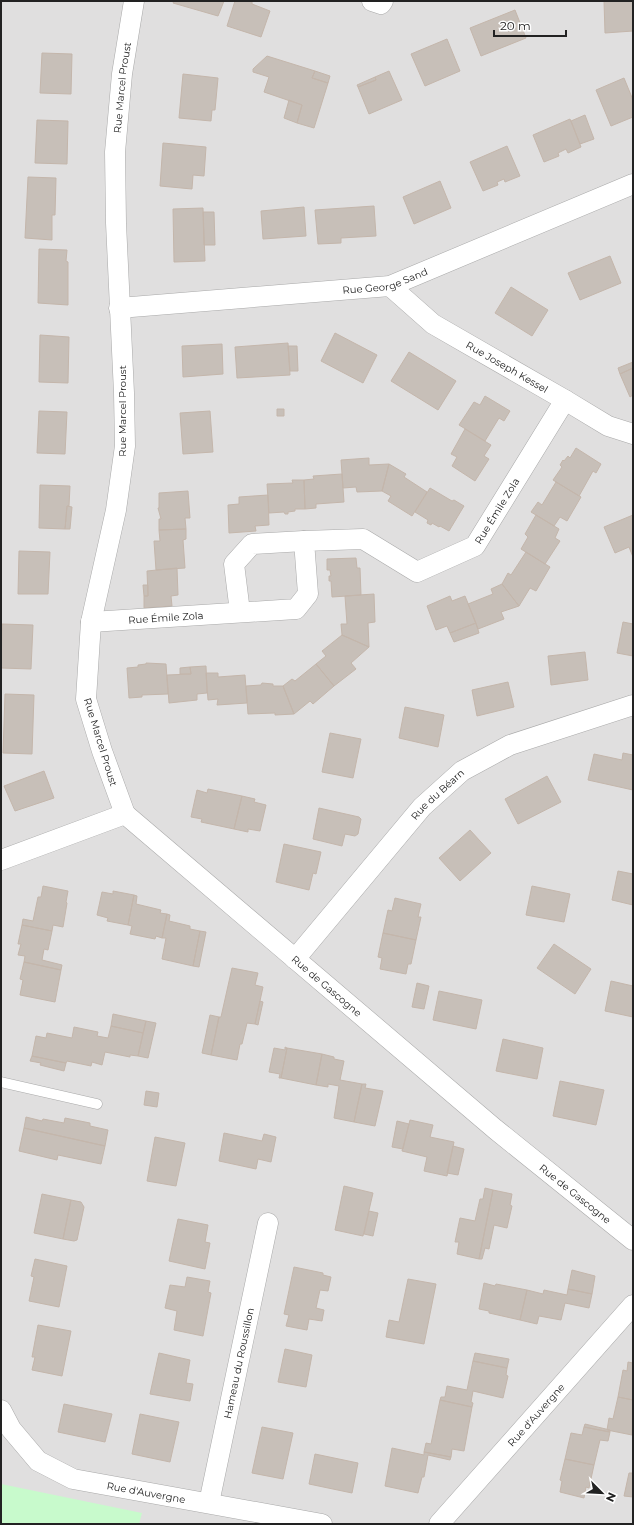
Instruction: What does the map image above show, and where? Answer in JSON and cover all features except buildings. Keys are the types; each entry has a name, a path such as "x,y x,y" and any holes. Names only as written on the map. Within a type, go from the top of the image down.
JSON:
{"street":[{"name":"Rue Marcel Proust","path":"124,814 86,699 91,622 116,510 124,446 124,393 119,308 115,152 122,74 134,1"},
{"path":"372,1 381,4 383,1"},
{"name":"Rue George Sand","path":"119,308 390,286 633,184"},
{"name":"Rue Joseph Kessel","path":"390,286 433,324 608,426 633,434"},
{"name":"Rue Émile Zola","path":"240,612 234,564 252,544 363,539 417,572 475,546 565,400"},
{"name":"Rue Émile Zola","path":"91,622 296,609 308,594 304,541"},
{"name":"Rue du Béarn","path":"296,959 422,807 462,771 510,745 633,705"},
{"path":"1,860 124,814"},
{"name":"Rue de Gascogne","path":"124,814 495,1129 633,1240"},
{"name":"Hameau du Roussillon","path":"208,1503 268,1223"},
{"name":"Rue d'Auvergne","path":"439,1524 633,1305"},
{"name":"Rue d'Auvergne","path":"1,1410 11,1429 38,1461 73,1479 322,1524"}],"lane":[{"path":"1,1082 97,1104"}],"shaded area":[{"path":"1,1 633,1 633,1524 1,1524"}],"green space":[{"path":"1,1484 142,1513 139,1524 1,1524"}]}
